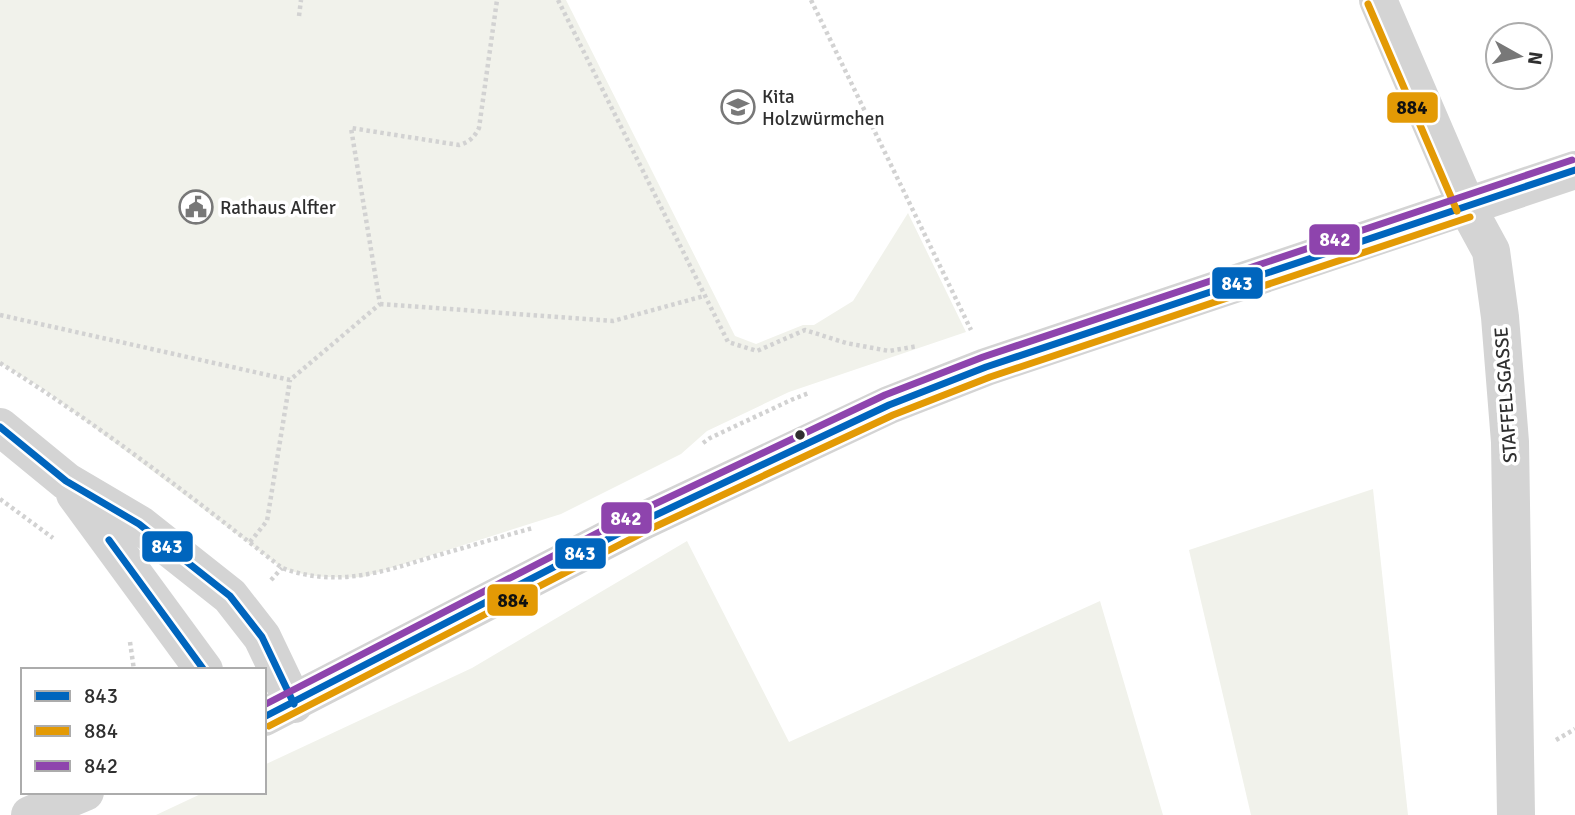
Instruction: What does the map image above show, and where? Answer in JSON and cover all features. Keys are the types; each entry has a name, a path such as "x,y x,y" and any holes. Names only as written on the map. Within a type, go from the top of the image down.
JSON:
{"street":[{"name":"STAFFELSGASSE","path":"1378,0 1467,206 1491,251 1500,317 1510,442 1516,815"},
{"path":"0,427 66,481 139,524 230,596 262,637 279,710 643,521 889,405 986,367 1575,170"},
{"path":"66,481 203,668"},
{"path":"30,815 80,794"}],"path":[{"path":"299,16 301,0"},
{"path":"380,304 351,128 459,145 468,143 479,128 497,0"},
{"path":"558,0 728,342 757,351 806,330 846,343 889,351 925,345"},
{"path":"811,0 970,328"},
{"path":"250,542 267,521 289,380 380,304 613,321 704,296"},
{"path":"0,315 289,380"},
{"path":"0,363 53,397 282,568 300,574 329,578 363,577 540,526"},
{"path":"702,444 791,400 817,391"}],"shaded area":[{"path":"0,0 566,0 735,336 756,344 803,325 814,325 853,301 908,213 966,332 789,392 707,431 681,454 561,514 363,577 322,577 282,568 43,389 0,363"},
{"path":"1373,489 1408,815 1251,815 1189,550"},
{"path":"687,541 789,742 1100,601 1163,815 156,815 201,794 266,794 266,764 472,668"}],"transit line":[{"name":"884","path":"1368,4 1457,211"},
{"name":"842","path":"266,704 638,512 885,395 983,357 1572,160"},
{"name":"843","path":"266,716 643,521 889,405 986,367 1575,170"},
{"name":"884","path":"269,726 648,530 893,415 990,377 1470,217"},
{"name":"843","path":"0,427 66,481 139,524 230,596 262,637 294,704"},
{"name":"843","path":"109,540 203,668"}],"place":[{"name":"Kita Holzwürmchen","path":"738,107"},
{"name":"Rathaus Alfter","path":"196,207"}]}
